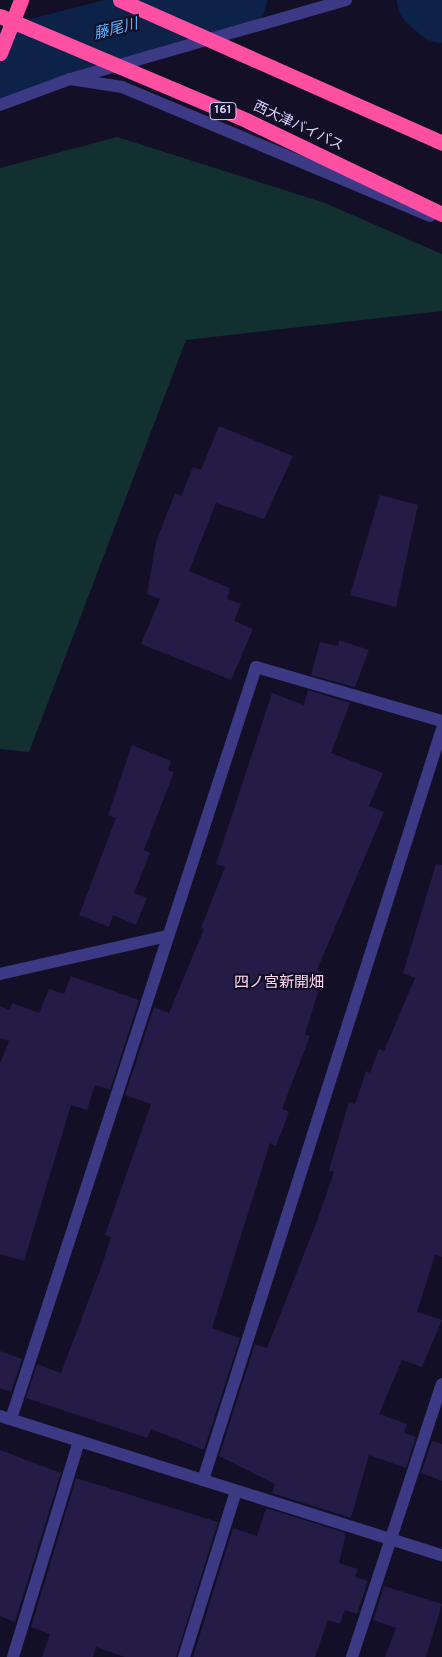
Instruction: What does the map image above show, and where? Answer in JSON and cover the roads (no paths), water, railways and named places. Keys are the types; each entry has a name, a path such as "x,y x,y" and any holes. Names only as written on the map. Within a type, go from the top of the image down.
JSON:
{"highway":[{"path":"0,53 21,0"},
{"path":"120,0 442,143"},
{"name":"西大津バイパス","path":"0,16 248,122 442,214"}],"street":[{"path":"0,105 70,79 346,0"},
{"path":"70,79 122,87 442,221"},
{"path":"442,721 256,667 5,1417 442,1555"},
{"path":"204,1480 442,729"},
{"path":"0,974 167,936"},
{"path":"352,1657 442,1384"},
{"path":"13,1657 79,1441"},
{"path":"184,1657 236,1491"}],"waterway":[{"name":"藤尾川","path":"0,67 42,49 235,0"},
{"name":"藤尾川","path":"429,0 442,11"}],"district":[{"name":"四ノ宮新開畑","path":"279,984"}]}
